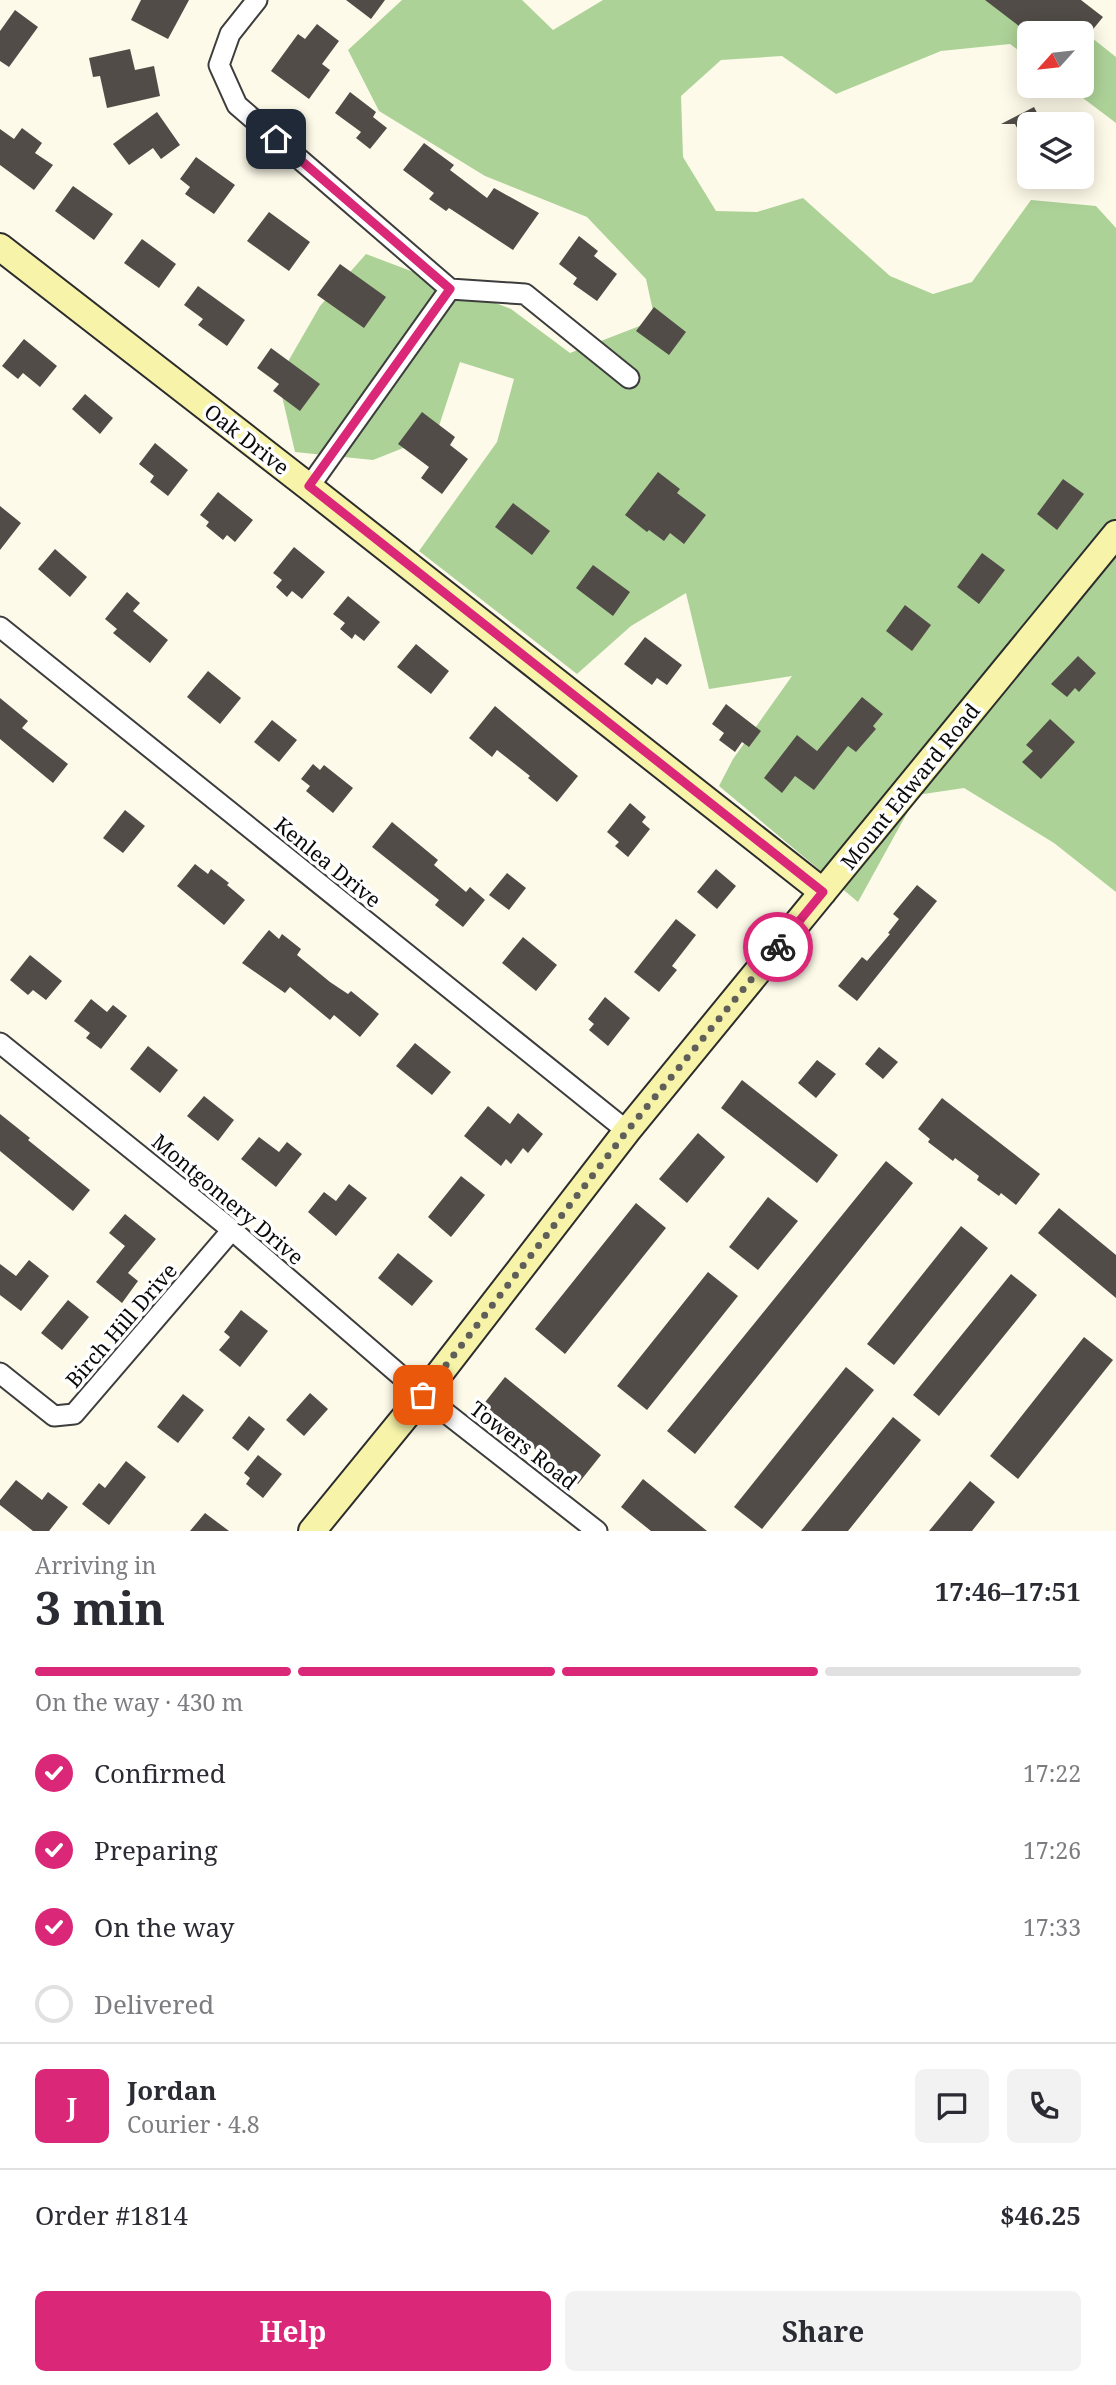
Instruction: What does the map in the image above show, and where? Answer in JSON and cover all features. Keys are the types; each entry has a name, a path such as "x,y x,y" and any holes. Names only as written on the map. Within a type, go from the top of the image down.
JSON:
{"street":[{"path":"257,0 230,34 219,65 237,105 450,289 525,294 628,378"},
{"name":"Oak Drive","path":"0,247 309,486 823,892"},
{"path":"309,486 450,289"},
{"name":"Mount Edward Road","path":"312,1531 423,1395 627,1131 1116,534"},
{"name":"Kenlea Drive","path":"0,628 627,1131"},
{"name":"Montgomery Drive","path":"0,1043 232,1230 423,1395"},
{"name":"Birch Hill Drive","path":"0,1373 54,1416 74,1414 232,1230"},
{"name":"Towers Road","path":"423,1395 597,1531"}],"green space":[{"path":"402,0 522,0 553,30 603,0 1024,0 1063,21 1017,21 1017,49 1010,44 941,51 836,94 782,56 721,60 681,96 683,157 716,211 757,212 803,198 890,276 933,294 972,282 1031,200 1096,206 1116,228 1116,892 1054,843 964,788 917,795 858,902 719,786 733,759 792,676 709,689 686,593 631,626 577,674 419,551 497,442 514,379 460,362 436,435 373,460 295,452 278,379 320,306 366,254 511,309 570,353 655,320 646,279 587,217 485,176 379,111 348,50"},
{"path":"1094,40 1116,57 1116,123 1083,98 1094,98"}],"building":[{"path":"141,0 189,0 168,39 131,20"},
{"path":"346,0 385,0 371,19"},
{"path":"985,0 1081,0 1103,17 1094,28 1094,21 1017,21 1017,25"},
{"path":"15,10 38,27 9,67 0,61 0,31"},
{"path":"317,24 339,41 322,64 330,70 309,99 271,71 298,34 305,39"},
{"path":"130,49 135,70 154,66 160,96 107,108 100,76 93,77 89,58"},
{"path":"350,92 376,112 373,117 387,128 370,149 356,138 361,132 335,113"},
{"path":"1034,107 1037,112 1024,112"},
{"path":"157,112 180,145 161,159 153,148 129,165 113,144"},
{"path":"1017,116 1017,128 1015,124 1001,124"},
{"path":"22,128 42,143 35,153 53,165 34,190 0,165 0,129 14,139"},
{"path":"424,143 454,165 450,170 487,198 494,188 539,213 513,250 449,208 446,211 429,199 434,193 403,170"},
{"path":"196,157 235,185 214,214 185,194 190,187 180,179"},
{"path":"73,186 113,214 94,240 55,211"},
{"path":"269,212 310,242 289,271 247,241"},
{"path":"579,236 598,251 594,256 617,274 597,301 573,284 577,278 559,264"},
{"path":"142,239 176,264 159,288 124,263"},
{"path":"340,264 386,297 364,328 317,295"},
{"path":"198,286 245,320 227,346 198,325 203,319 184,305"},
{"path":"654,307 686,332 669,355 636,331"},
{"path":"24,339 57,366 40,387 23,373 18,379 2,366"},
{"path":"271,348 320,384 300,411 273,391 279,384 257,368"},
{"path":"85,394 113,418 100,434 72,409"},
{"path":"422,412 455,437 450,445 468,459 442,494 421,478 429,467 398,444"},
{"path":"155,443 188,470 168,496 150,482 154,476 139,464"},
{"path":"658,472 680,489 677,493 706,515 684,544 670,533 664,541 625,515"},
{"path":"1063,479 1084,494 1057,530 1037,514"},
{"path":"218,492 253,520 235,542 227,535 223,540 206,526 209,522 200,515"},
{"path":"513,503 550,531 532,555 495,527"},
{"path":"0,506 21,523 0,550"},
{"path":"294,547 325,572 302,599 292,591 287,597 276,587 282,580 273,573"},
{"path":"55,549 87,577 70,597 38,569"},
{"path":"982,553 1005,570 979,604 957,587"},
{"path":"593,565 630,592 613,616 576,588"},
{"path":"127,592 140,603 133,611 168,640 150,663 113,633 117,629 105,619"},
{"path":"348,596 380,622 364,641 355,634 352,639 340,629 345,623 333,614"},
{"path":"905,605 931,625 912,651 886,631"},
{"path":"645,637 682,665 667,685 657,678 652,685 624,664"},
{"path":"416,644 449,671 431,694 397,667"},
{"path":"1078,656 1096,673 1079,692 1075,688 1067,697 1051,684"},
{"path":"208,671 241,698 220,724 187,697"},
{"path":"862,697 883,714 873,726 876,729 856,752 848,746 814,790 795,776 782,793 764,778 797,735 817,751"},
{"path":"0,698 28,721 22,728 68,764 53,783 0,739"},
{"path":"726,704 761,731 749,747 742,742 735,752 719,740 724,733 712,724"},
{"path":"495,706 578,776 557,802 497,750 492,757 469,738"},
{"path":"1050,719 1075,742 1041,779 1022,762 1033,751 1026,745"},
{"path":"272,720 297,740 279,762 254,742"},
{"path":"313,764 320,770 324,765 353,788 333,813 306,791 310,786 301,779"},
{"path":"630,803 646,817 642,822 650,829 628,857 615,846 619,842 607,832"},
{"path":"125,810 145,826 123,853 103,838"},
{"path":"392,822 438,860 434,865 466,892 470,887 485,900 463,927 435,905 439,900 372,847"},
{"path":"195,864 208,874 211,869 245,900 224,925 177,886"},
{"path":"716,869 736,886 717,909 697,892"},
{"path":"507,873 526,888 509,910 489,895"},
{"path":"917,885 937,901 857,1001 838,986 862,957 867,961 890,934 888,933 899,919 893,914"},
{"path":"676,919 696,935 672,966 677,970 659,992 634,972"},
{"path":"269,930 279,939 282,934 301,949 297,955 330,982 348,994 351,991 379,1014 360,1037 334,1015 330,1020 290,987 285,993 242,963"},
{"path":"523,937 557,965 536,991 502,963"},
{"path":"30,955 62,981 46,1000 33,990 28,995 10,980"},
{"path":"605,997 630,1018 608,1046 589,1030 594,1024 588,1019"},
{"path":"91,999 107,1012 113,1005 127,1016 101,1049 86,1038 90,1033 74,1021"},
{"path":"415,1043 451,1072 432,1095 396,1066"},
{"path":"148,1046 178,1070 160,1093 130,1069"},
{"path":"879,1047 898,1062 883,1079 865,1064"},
{"path":"817,1060 836,1074 816,1098 798,1083"},
{"path":"742,1080 838,1155 817,1183 721,1108"},
{"path":"204,1096 234,1120 218,1141 187,1116"},
{"path":"942,1098 1040,1174 1016,1205 977,1180 979,1176 955,1158 953,1161 928,1142 930,1139 918,1129"},
{"path":"488,1106 510,1124 518,1113 543,1134 528,1153 523,1148 511,1164 506,1159 501,1166 464,1136"},
{"path":"0,1114 90,1190 73,1211 0,1151"},
{"path":"698,1133 725,1157 687,1203 659,1179"},
{"path":"259,1137 279,1152 287,1142 302,1154 276,1187 241,1159"},
{"path":"886,1161 913,1183 695,1454 667,1431"},
{"path":"461,1176 485,1195 451,1237 428,1217"},
{"path":"349,1184 367,1198 336,1236 308,1212 324,1192 336,1201"},
{"path":"768,1197 798,1221 758,1270 729,1247"},
{"path":"636,1203 666,1228 565,1354 535,1329"},
{"path":"1059,1208 1116,1255 1116,1298 1038,1233"},
{"path":"125,1214 156,1239 128,1273 138,1281 122,1303 96,1282 125,1246 109,1233"},
{"path":"961,1226 988,1248 894,1365 867,1344"},
{"path":"398,1253 433,1281 412,1306 378,1278"},
{"path":"29,1260 49,1276 21,1311 0,1295 0,1264 16,1276"},
{"path":"708,1272 738,1296 647,1410 617,1386"},
{"path":"1011,1274 1037,1295 939,1416 913,1395"},
{"path":"68,1300 89,1317 62,1350 41,1333"},
{"path":"241,1310 268,1331 240,1367 219,1350 230,1337 224,1332"},
{"path":"1084,1337 1113,1360 1018,1479 990,1456"},
{"path":"846,1367 874,1390 762,1529 734,1507"},
{"path":"505,1377 601,1455 578,1484 482,1406"},
{"path":"310,1393 328,1409 304,1436 286,1420"},
{"path":"183,1394 204,1410 178,1443 157,1427"},
{"path":"249,1416 265,1429 248,1451 232,1438"},
{"path":"893,1417 921,1440 848,1531 801,1531"},
{"path":"258,1455 282,1474 263,1498 246,1484 250,1478 244,1473"},
{"path":"126,1461 146,1477 109,1525 82,1504 99,1483 105,1488"},
{"path":"643,1479 707,1531 651,1531 621,1507"},
{"path":"16,1480 42,1500 48,1492 68,1507 49,1531 33,1531 0,1505 0,1500"},
{"path":"970,1481 995,1502 972,1531 929,1531"},
{"path":"205,1513 229,1531 190,1531"}],"way so far":[{"path":"423,1395 627,1131 778,947"}],"route":[{"path":"276,139 450,289 309,486 823,892 778,947"}]}
